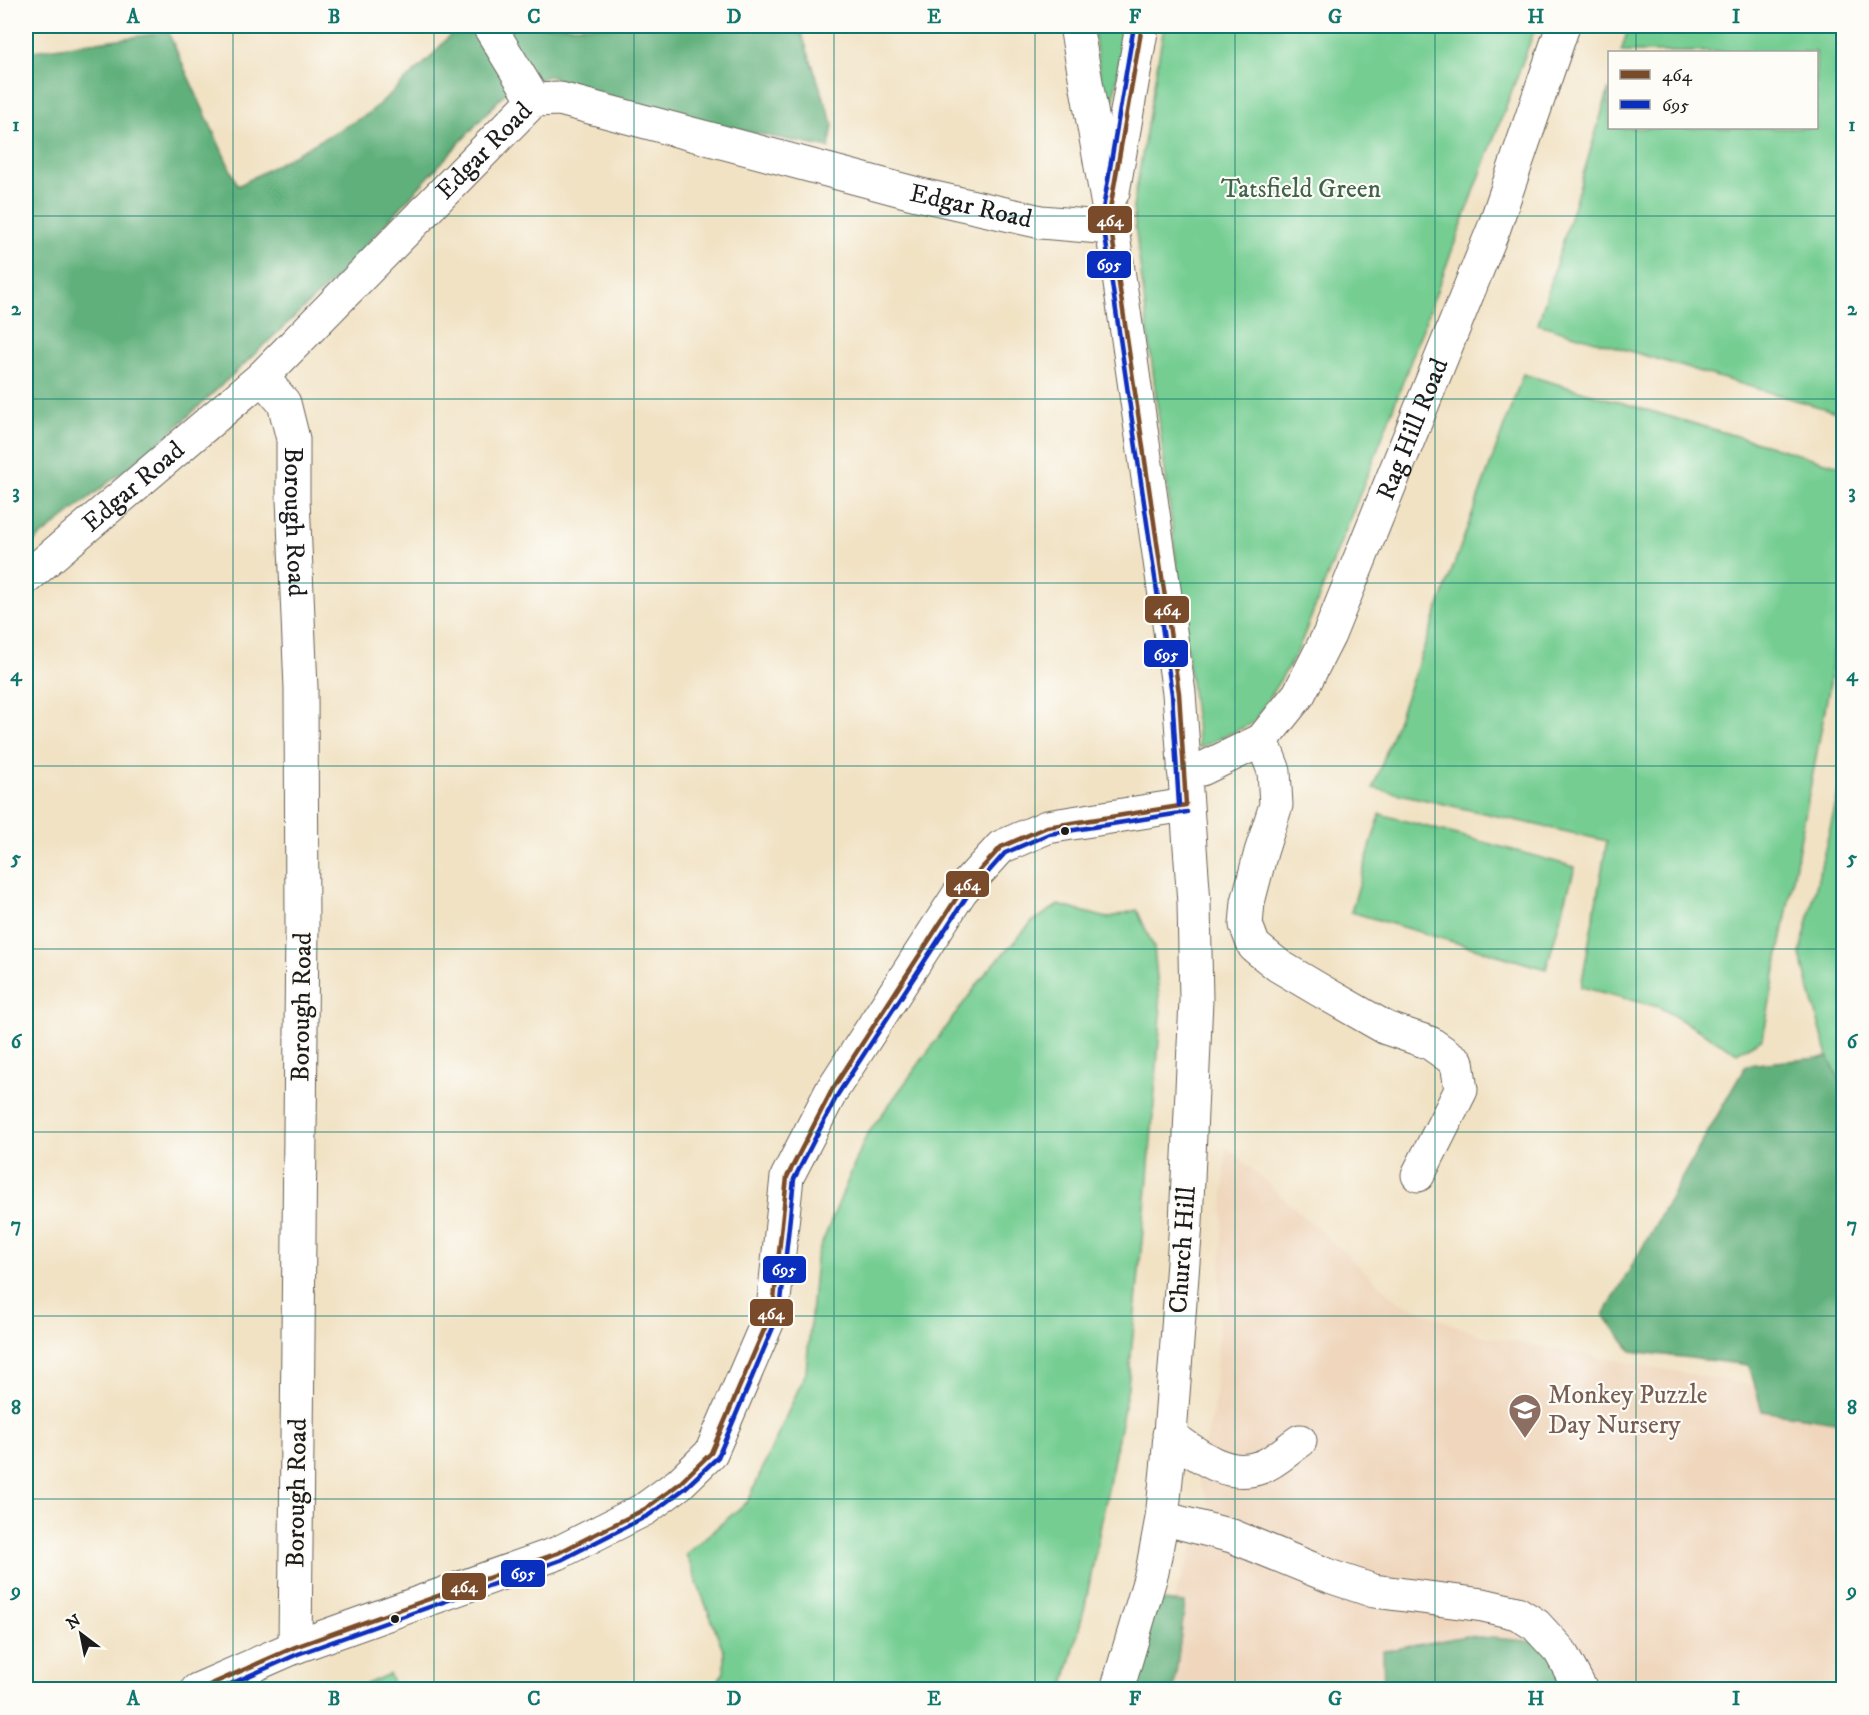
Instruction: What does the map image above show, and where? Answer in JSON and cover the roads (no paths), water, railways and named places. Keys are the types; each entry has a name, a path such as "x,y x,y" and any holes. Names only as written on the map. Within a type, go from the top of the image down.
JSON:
{"street":[{"path":"489,26 534,100"},
{"name":"Church Hill","path":"1076,26 1111,221 1179,693 1194,903 1196,1000 1186,1223 1162,1518 1152,1572 1117,1689"},
{"path":"1111,221 1142,26"},
{"name":"Rag Hill Road","path":"1184,770 1202,769 1262,740 1299,694 1329,635 1494,228 1563,26"},
{"name":"Edgar Road","path":"26,578 262,377 534,100 560,99 917,194 1041,222 1111,221"},
{"name":"Borough Road","path":"262,377 284,403 292,439 301,688 302,927 295,1647"},
{"path":"1262,740 1274,771 1276,805 1248,902 1246,925 1254,946 1279,966 1386,1028 1430,1042 1457,1062 1461,1090 1418,1175"},
{"path":"197,1689 295,1647 558,1553 645,1509 679,1484 711,1453 773,1309 788,1177 832,1090 961,891 1001,847 1047,827 1186,805"},
{"path":"1169,1435 1216,1466 1239,1472 1263,1467 1300,1441"},
{"path":"1162,1518 1232,1536 1332,1577 1374,1591 1483,1605 1517,1613 1536,1625 1560,1651 1580,1688"}],"place":[{"name":"Monkey Puzzle Day Nursery","path":"1525,1439"}],"park label":[{"name":"Tatsfield Green","path":"1301,189"}]}
